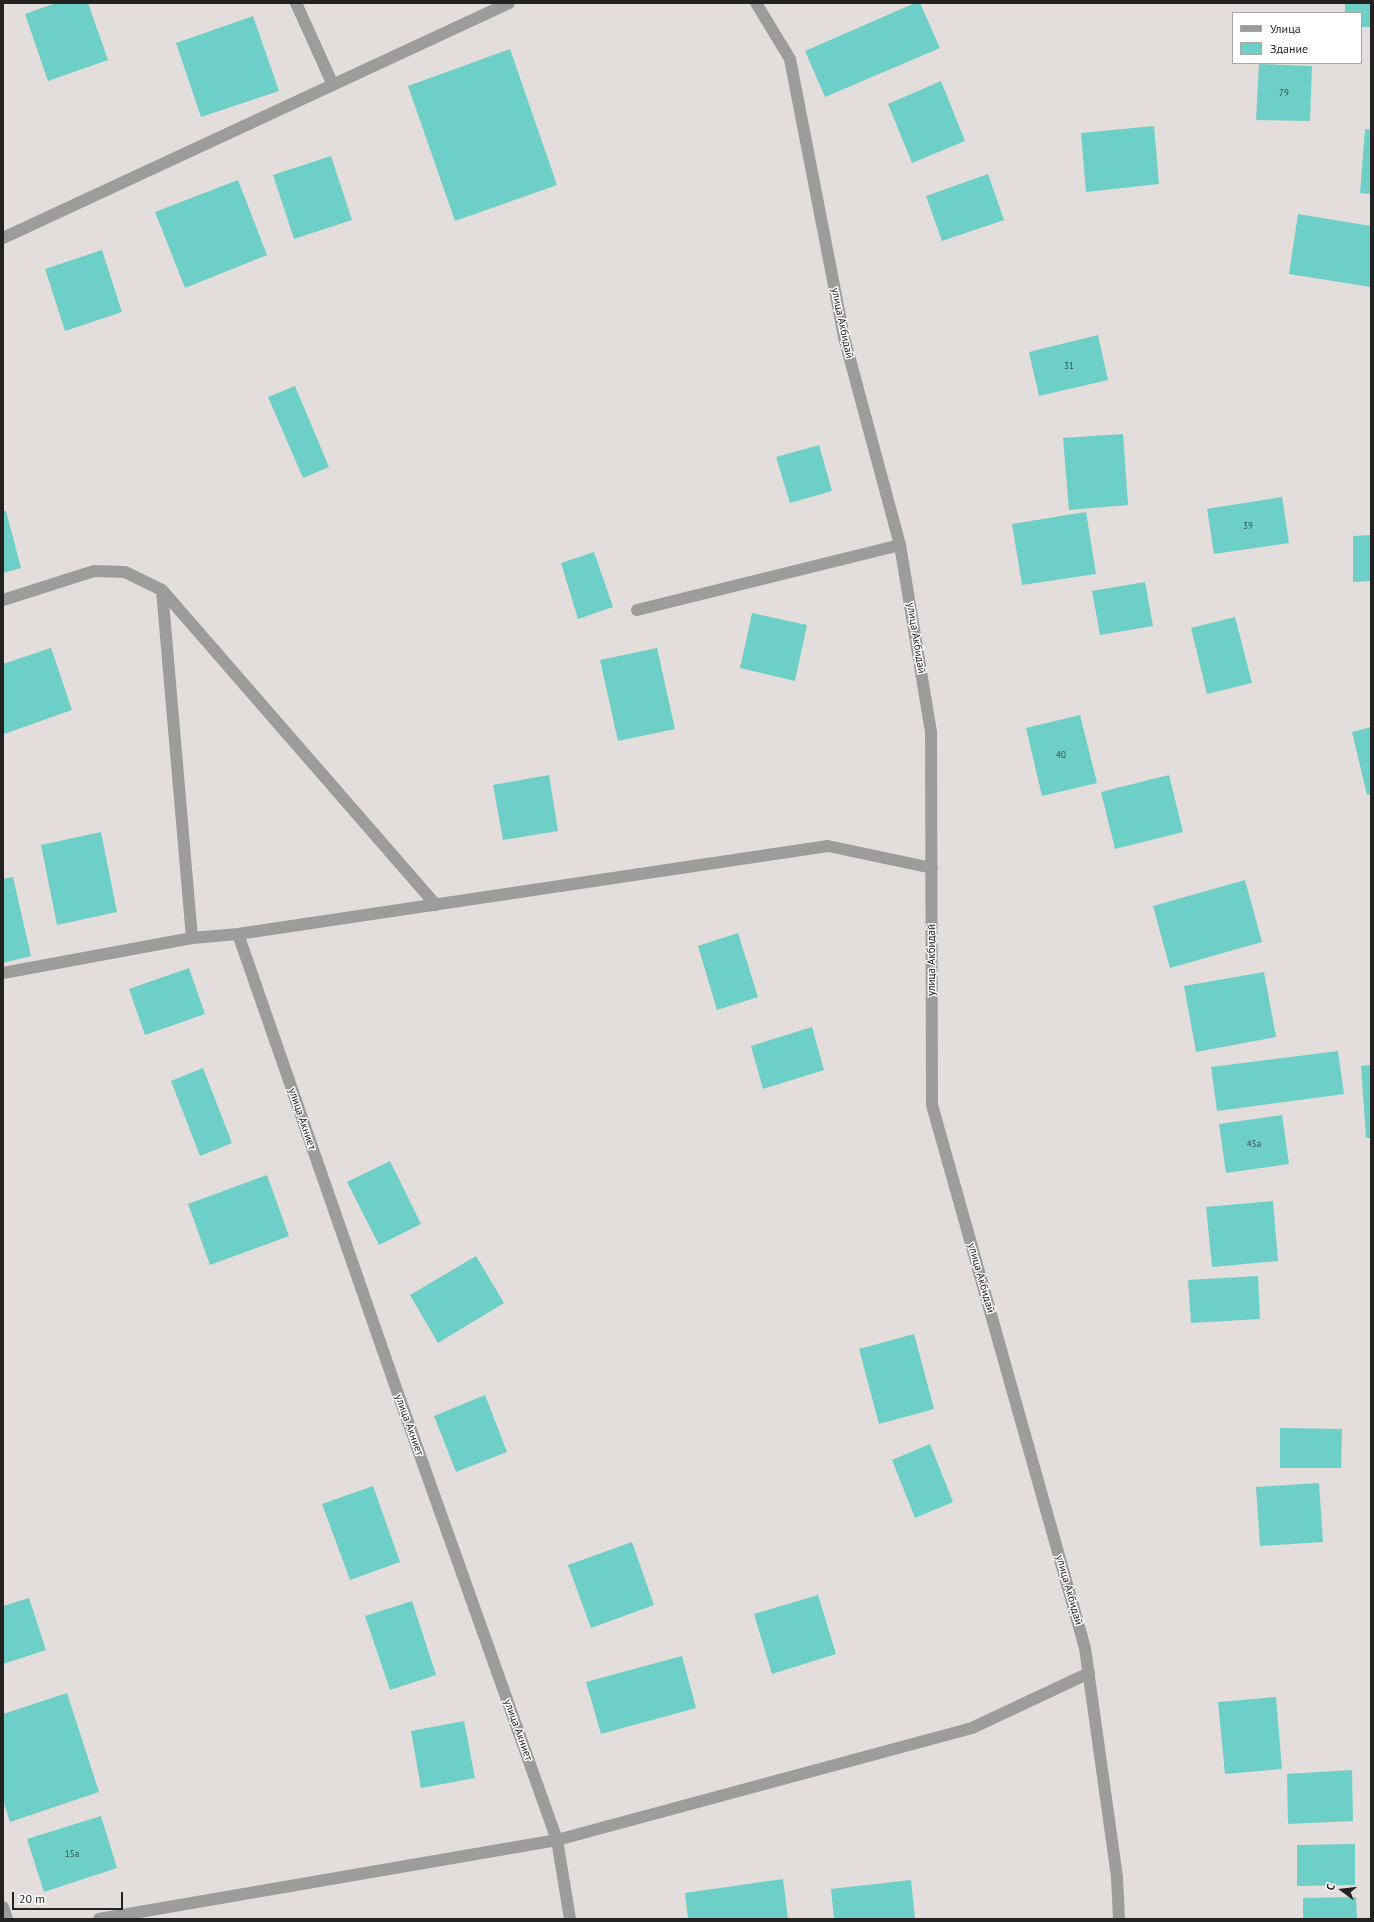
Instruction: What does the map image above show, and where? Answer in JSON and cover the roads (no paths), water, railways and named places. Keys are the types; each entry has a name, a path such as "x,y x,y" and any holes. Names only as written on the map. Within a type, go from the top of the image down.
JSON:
{"street":[{"path":"296,3 333,85"},
{"path":"3,238 509,3"},
{"name":"улица Акбидай","path":"756,3 790,60 844,336 900,545 931,732 932,1105 1085,1648 1117,1877 1119,1919"},
{"path":"637,610 900,545"},
{"path":"3,600 94,571 125,572 162,590 436,904"},
{"path":"162,590 192,938"},
{"path":"3,973 192,938 238,934 828,846 932,868"},
{"name":"улица Акниет","path":"238,934 396,1388 557,1840 570,1919"},
{"path":"99,1919 557,1840 972,1728 1089,1673"},
{"path":"3,1907 7,1919"}]}
